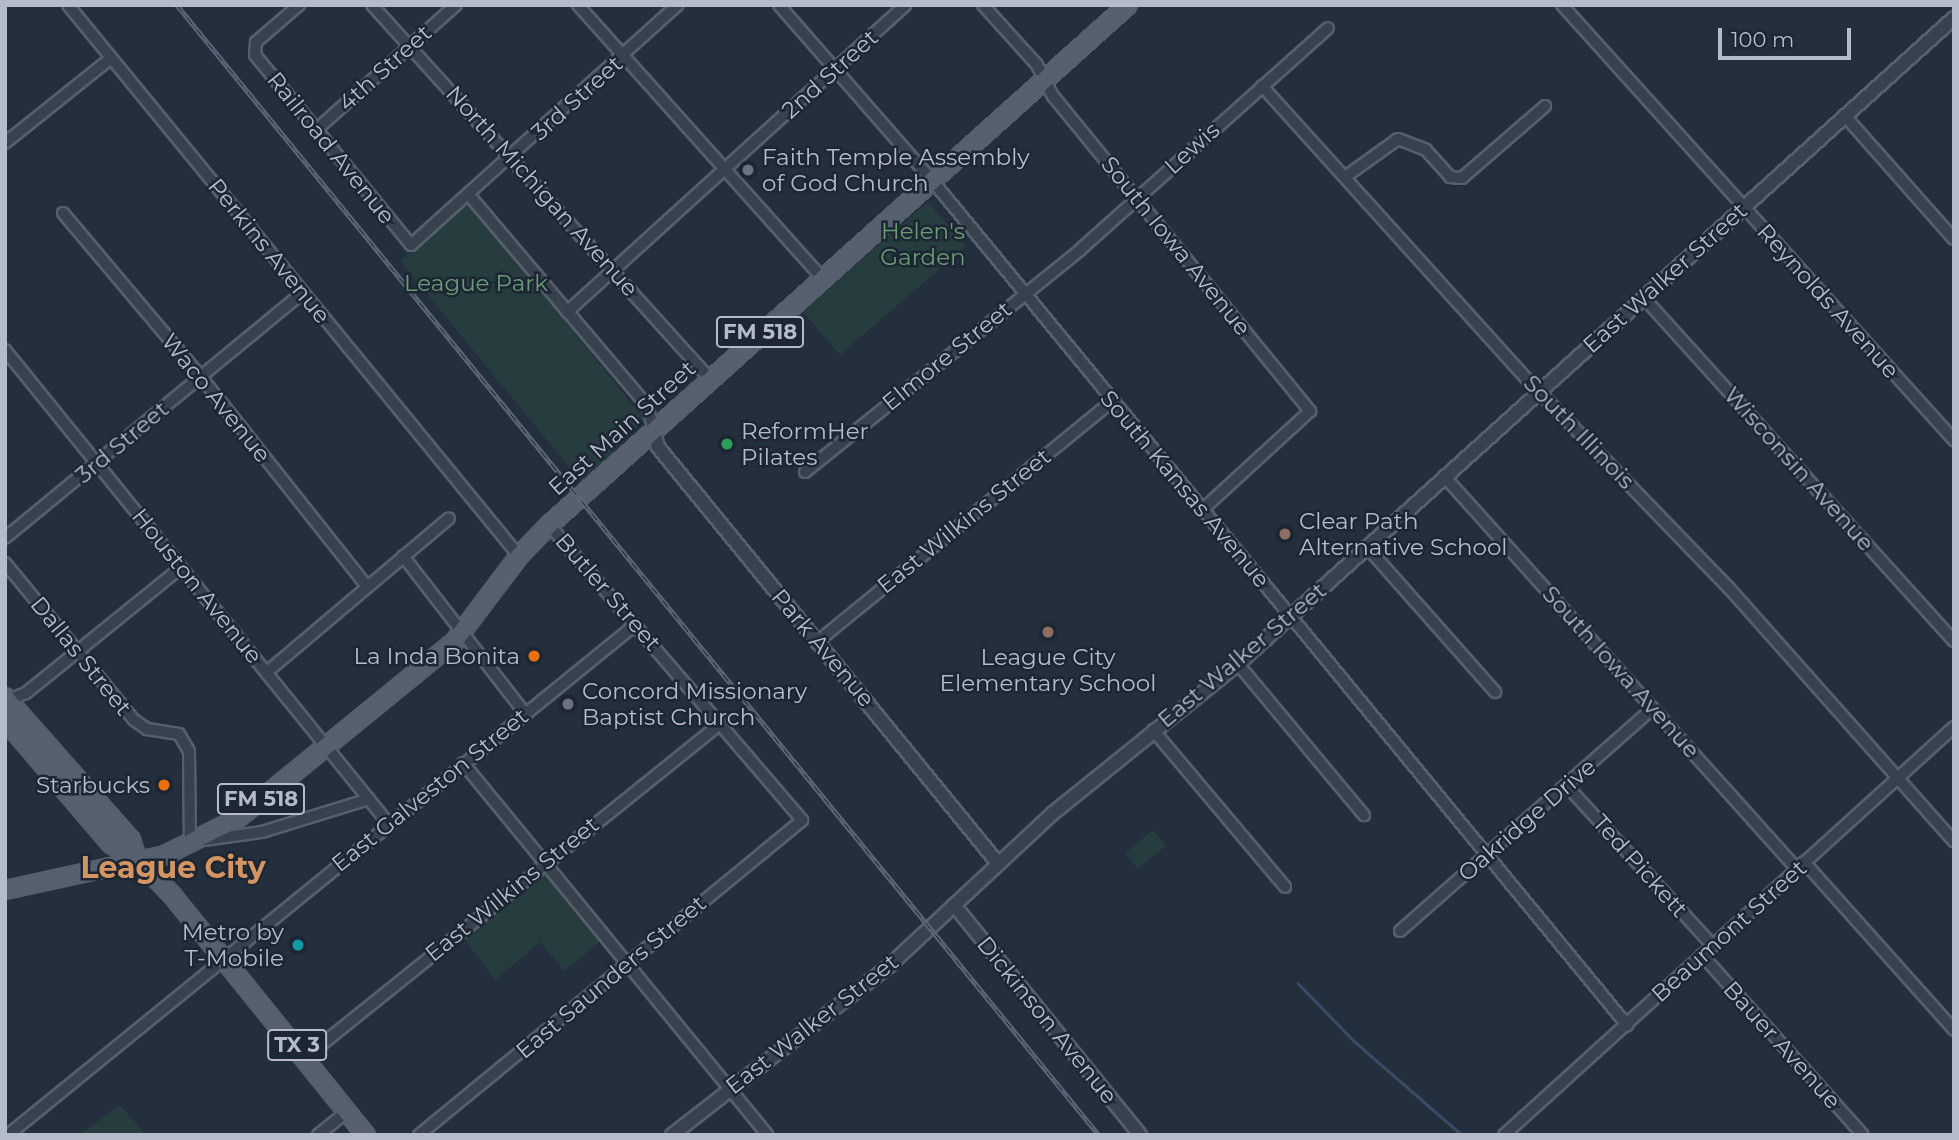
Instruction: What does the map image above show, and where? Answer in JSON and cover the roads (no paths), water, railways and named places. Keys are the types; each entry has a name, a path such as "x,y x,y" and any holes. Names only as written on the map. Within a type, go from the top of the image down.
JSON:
{"main road":[{"name":"East Main Street","path":"137,859 196,843 237,818 464,632 519,556 549,525 821,276 1128,5"},
{"name":"TX 3","path":"8,713 131,840 137,859 226,958 366,1135"},
{"name":"FM 518","path":"5,890 137,859"}],"street":[{"name":"Perkins Avenue","path":"68,5 519,556"},
{"name":"Railroad Avenue","path":"299,5 256,42 253,50 315,131 411,245"},
{"name":"North Michigan Avenue","path":"372,5 614,269 710,379"},
{"name":"4th Street","path":"315,131 456,5"},
{"path":"578,5 821,276"},
{"name":"3rd Street","path":"411,245 678,5"},
{"name":"South Kansas Avenue","path":"779,5 931,179 1486,858 1627,1025"},
{"name":"2nd Street","path":"567,312 906,5"},
{"name":"South Iowa Avenue","path":"983,5 1037,65 1044,80 1310,411 1202,510"},
{"name":"Reynolds Avenue","path":"1562,5 1954,440"},
{"name":"East Walker Street","path":"673,1135 889,966 997,862 1153,730 1238,664 1444,475 1954,18"},
{"name":"Lewis","path":"1024,293 1328,28"},
{"path":"5,143 111,58"},
{"name":"South Illinois","path":"1262,86 1539,390 1729,588 1954,841"},
{"path":"1345,177 1398,139 1426,150 1450,177 1462,178 1545,106"},
{"path":"1845,117 1954,239"},
{"path":"469,195 647,405 654,431"},
{"name":"Waco Avenue","path":"63,213 201,377 366,585"},
{"name":"3rd Street","path":"5,538 303,292"},
{"name":"Elmore Street","path":"805,472 1024,293"},
{"name":"Wisconsin Avenue","path":"1644,298 1954,641"},
{"name":"Houston Avenue","path":"5,350 9,363 97,462 179,569 267,672 388,823"},
{"name":"East Wilkins Street","path":"817,642 1112,401"},
{"name":"Park Avenue","path":"654,431 659,447 997,862"},
{"name":"South Iowa Avenue","path":"1444,475 1653,708 1954,1030"},
{"path":"267,672 366,585 449,518"},
{"name":"Butler Street","path":"549,525 802,820"},
{"path":"1366,546 1495,692"},
{"path":"403,556 524,713"},
{"name":"Dallas Street","path":"5,563 134,720 147,729 179,734 189,751 196,843"},
{"path":"8,713 26,693 179,569"},
{"name":"East Galveston Street","path":"8,1135 388,823 635,625"},
{"path":"1238,664 1364,815"},
{"path":"8,713 26,693"},
{"name":"Oakridge Drive","path":"1400,931 1486,858 1653,708"},
{"name":"East Wilkins Street","path":"306,1057 545,862 720,724"},
{"name":"Beaumont Street","path":"1504,1135 1954,727"},
{"path":"1153,730 1285,887"},
{"path":"463,763 767,1135"},
{"name":"Ted Pickett","path":"1567,786 1712,945"},
{"path":"196,843 262,832 369,799"},
{"name":"East Saunders Street","path":"419,1135 802,820"},
{"name":"Dickinson Avenue","path":"954,905 1140,1135"},
{"name":"Bauer Avenue","path":"1702,955 1863,1135"},
{"path":"318,1135 348,1111"}],"waterway":[{"path":"1298,983 1354,1041 1462,1135"}],"railway":[{"path":"177,5 1099,1135"}],"place":[{"name":"Faith Temple Assembly of God Church","path":"748,170"},
{"name":"ReformHer Pilates","path":"727,444"},
{"name":"Clear Path Alternative School","path":"1285,534"},
{"name":"League City Elementary School","path":"1048,632"},
{"name":"La Inda Bonita","path":"534,656"},
{"name":"Concord Missionary Baptist Church","path":"568,704"},
{"name":"Starbucks","path":"164,785"},
{"name":"Metro by T-Mobile","path":"298,945"}],"district":[{"name":"League City","path":"173,868"}],"park label":[{"name":"Helen's Garden","path":"923,244"},
{"name":"League Park","path":"476,283"}]}
